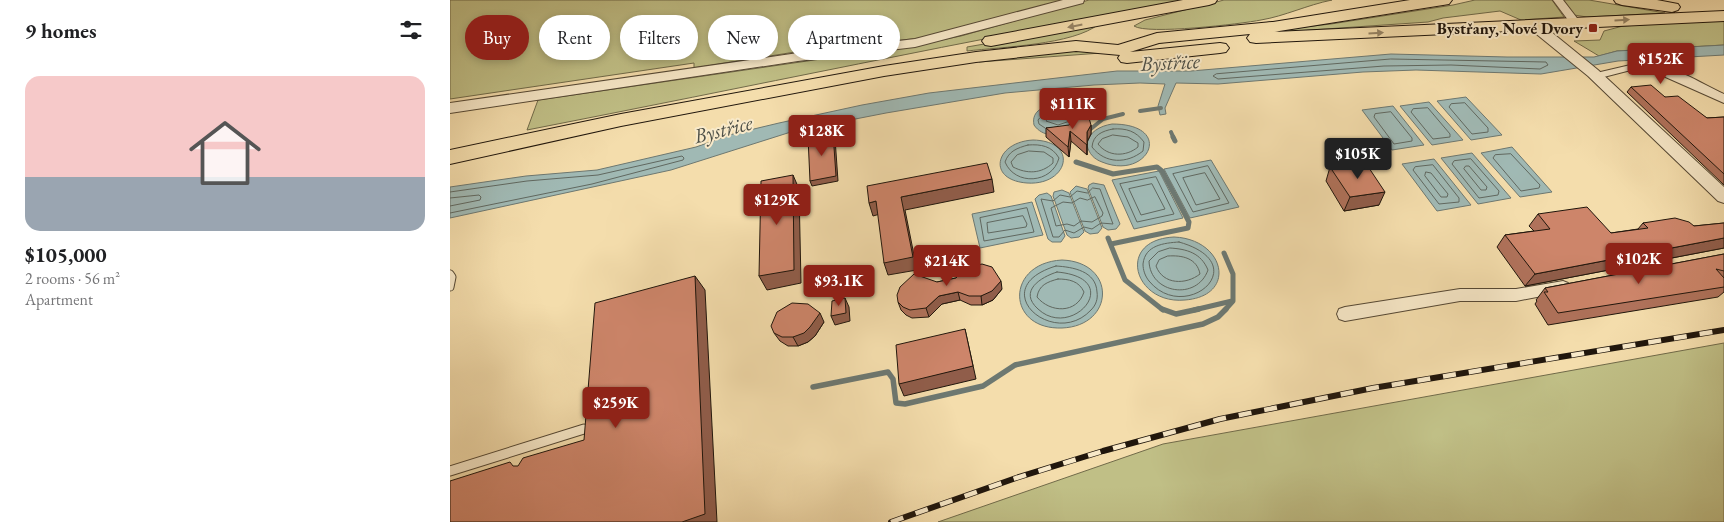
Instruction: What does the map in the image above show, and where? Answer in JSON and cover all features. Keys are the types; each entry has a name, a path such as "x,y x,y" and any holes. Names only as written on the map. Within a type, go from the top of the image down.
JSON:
{"highway":[{"path":"1270,25 1376,0"},
{"path":"1270,25 1443,0"}],"main road":[{"path":"795,86 886,62 1208,0"},
{"path":"1097,41 1114,50 1128,38 1141,18 1214,0"},
{"path":"1622,0 1676,7 1724,10"},
{"path":"1128,38 1336,35 1724,16"},
{"path":"450,157 611,122 795,86 954,60 1076,46 1097,41 1107,27 1128,38 1157,38 1270,25"},
{"path":"795,86 995,65 1154,56 1336,35"}],"street":[{"path":"450,108 798,57 915,43 1078,0"},
{"path":"1558,0 1576,22"},
{"path":"1534,24 1593,74 1724,197"},
{"path":"1593,74 1647,66 1724,99"},
{"path":"1345,314 1460,295 1516,295 1582,284"}],"lane":[{"path":"450,274 452,277 450,287"},
{"path":"450,471 535,449 584,429"}],"shaded area":[{"path":"450,0 1067,0 920,38 900,40 900,15 788,15 788,53 778,55 778,15 708,15 708,60 744,60 694,68 694,63 450,99"},
{"path":"1089,0 1191,0 900,55 900,48 961,36"},
{"path":"1224,0 1332,0 1270,18 1235,24 1175,29 1134,26 1145,20"},
{"path":"1475,0 1552,0 1564,17 1521,20 1500,11 1443,18 1428,22 1237,35 1159,43 1331,24"},
{"path":"1563,0 1589,0 1665,13 1587,17 1574,15"},
{"path":"1724,20 1724,45 1617,51 1599,56 1574,41 1600,40 1604,31 1623,26"},
{"path":"1099,24 1072,37 1055,41 967,51 967,47"},
{"path":"1060,50 1090,50 1101,53 979,62 979,60"},
{"path":"814,60 877,60 527,130 538,100"},
{"path":"1724,343 1724,522 938,522 1163,444"}],"water":[{"path":"1724,45 1724,55 1618,61 1541,74 1416,70 1363,72 1218,84 1176,83 1165,108 1166,114 1160,115 1158,106 1165,84 1094,85 1005,93 794,131 671,170 450,218 450,187 526,176 597,170 696,147 733,134 779,123 929,93 1117,71 1191,71 1391,54 1594,57 1617,51"},
{"path":"1466,97 1502,135 1471,140 1437,101"},
{"path":"1429,102 1463,140 1432,145 1400,106"},
{"path":"1056,104 1072,107 1081,114 1083,118 1072,133 1062,135 1046,134 1034,125 1037,112"},
{"path":"1393,106 1424,145 1392,150 1362,110"},
{"path":"1112,124 1132,126 1144,133 1149,141 1148,150 1142,158 1132,164 1118,166 1102,162 1092,156 1087,145 1092,133 1103,126"},
{"path":"1033,140 1048,142 1058,148 1063,155 1063,163 1059,171 1052,178 1041,182 1027,183 1014,180 1005,175 1001,169 1000,161 1004,154 1010,147 1020,142"},
{"path":"1512,147 1552,192 1520,197 1481,153"},
{"path":"1472,153 1511,198 1478,204 1441,158"},
{"path":"1434,159 1471,205 1437,211 1402,164"},
{"path":"1211,160 1239,207 1190,218 1164,169"},
{"path":"1159,171 1183,218 1134,229 1112,180"},
{"path":"1093,183 1104,185 1120,224 1116,229 1108,230 1103,227 1088,188"},
{"path":"1076,186 1087,189 1102,228 1098,233 1090,234 1085,231 1070,192"},
{"path":"1062,190 1069,193 1084,232 1079,237 1071,238 1067,235 1053,196 1054,192"},
{"path":"1047,193 1051,196 1065,236 1061,242 1052,242 1048,239 1035,199 1039,195"},
{"path":"1032,202 1043,235 980,248 972,214"},
{"path":"1174,237 1191,240 1205,247 1214,257 1218,268 1218,279 1213,289 1202,296 1185,300 1167,299 1153,293 1144,283 1138,272 1138,260 1144,249 1155,241"},
{"path":"1062,260 1080,263 1093,271 1100,282 1102,294 1100,306 1092,317 1079,325 1062,328 1044,326 1030,319 1022,308 1020,296 1022,283 1030,272 1043,264"}],"building":[{"path":"1651,85 1665,97 1678,96 1707,118 1724,117 1724,174 1631,87"},
{"path":"1087,111 1091,125 1087,132 1087,145 1070,131 1068,147 1046,128 1069,125"},
{"path":"833,133 836,176 810,181 808,137"},
{"path":"1365,162 1385,192 1350,197 1330,167"},
{"path":"987,163 992,179 901,197 913,257 884,263 876,201 869,203 867,186"},
{"path":"793,175 794,270 759,276 761,181"},
{"path":"1587,207 1611,233 1648,228 1643,223 1675,218 1689,222 1694,226 1724,223 1724,238 1535,274 1505,235 1550,229 1538,214"},
{"path":"1724,254 1724,271 1716,269 1724,278 1724,287 1558,313 1544,292 1548,292 1545,288"},
{"path":"982,264 992,267 1001,281 992,291 981,296 969,296 958,292 939,296 926,308 910,310 898,302 897,295 900,287 914,274 937,282 956,278 965,268"},
{"path":"695,276 705,514 682,522 450,522 450,481 510,462 513,466 518,466 523,458 584,440 595,303"},
{"path":"845,298 846,313 831,316 832,301"},
{"path":"792,303 808,304 820,313 804,333 793,337 782,337 774,333 771,326 777,312"},
{"path":"965,329 973,366 899,384 896,345"}],"waterway":[{"path":"1140,111 1161,108"},
{"path":"1087,132 1103,119 1123,114"},
{"path":"1171,132 1174,139"},
{"path":"1076,162 1113,174 1157,167 1162,171 1189,222 1188,228 1111,244"},
{"path":"1108,238 1125,280 1163,310"},
{"path":"1224,253 1233,274 1233,301 1225,310"},
{"path":"1194,310 1232,301"},
{"path":"1162,309 1176,314 1199,309"},
{"path":"813,387 888,372 893,379 896,403 905,404 983,386 1015,365 1203,324 1218,317 1225,310"}],"railway":[{"path":"891,522 1016,478 1103,451 1220,419 1373,388 1724,330"}],"place":[{"name":"Bystřany, Nové Dvory","path":"1593,28"}],"water label":[{"name":"Bystřice","path":"1170,62"},
{"name":"Bystřice","path":"723,129"}]}
